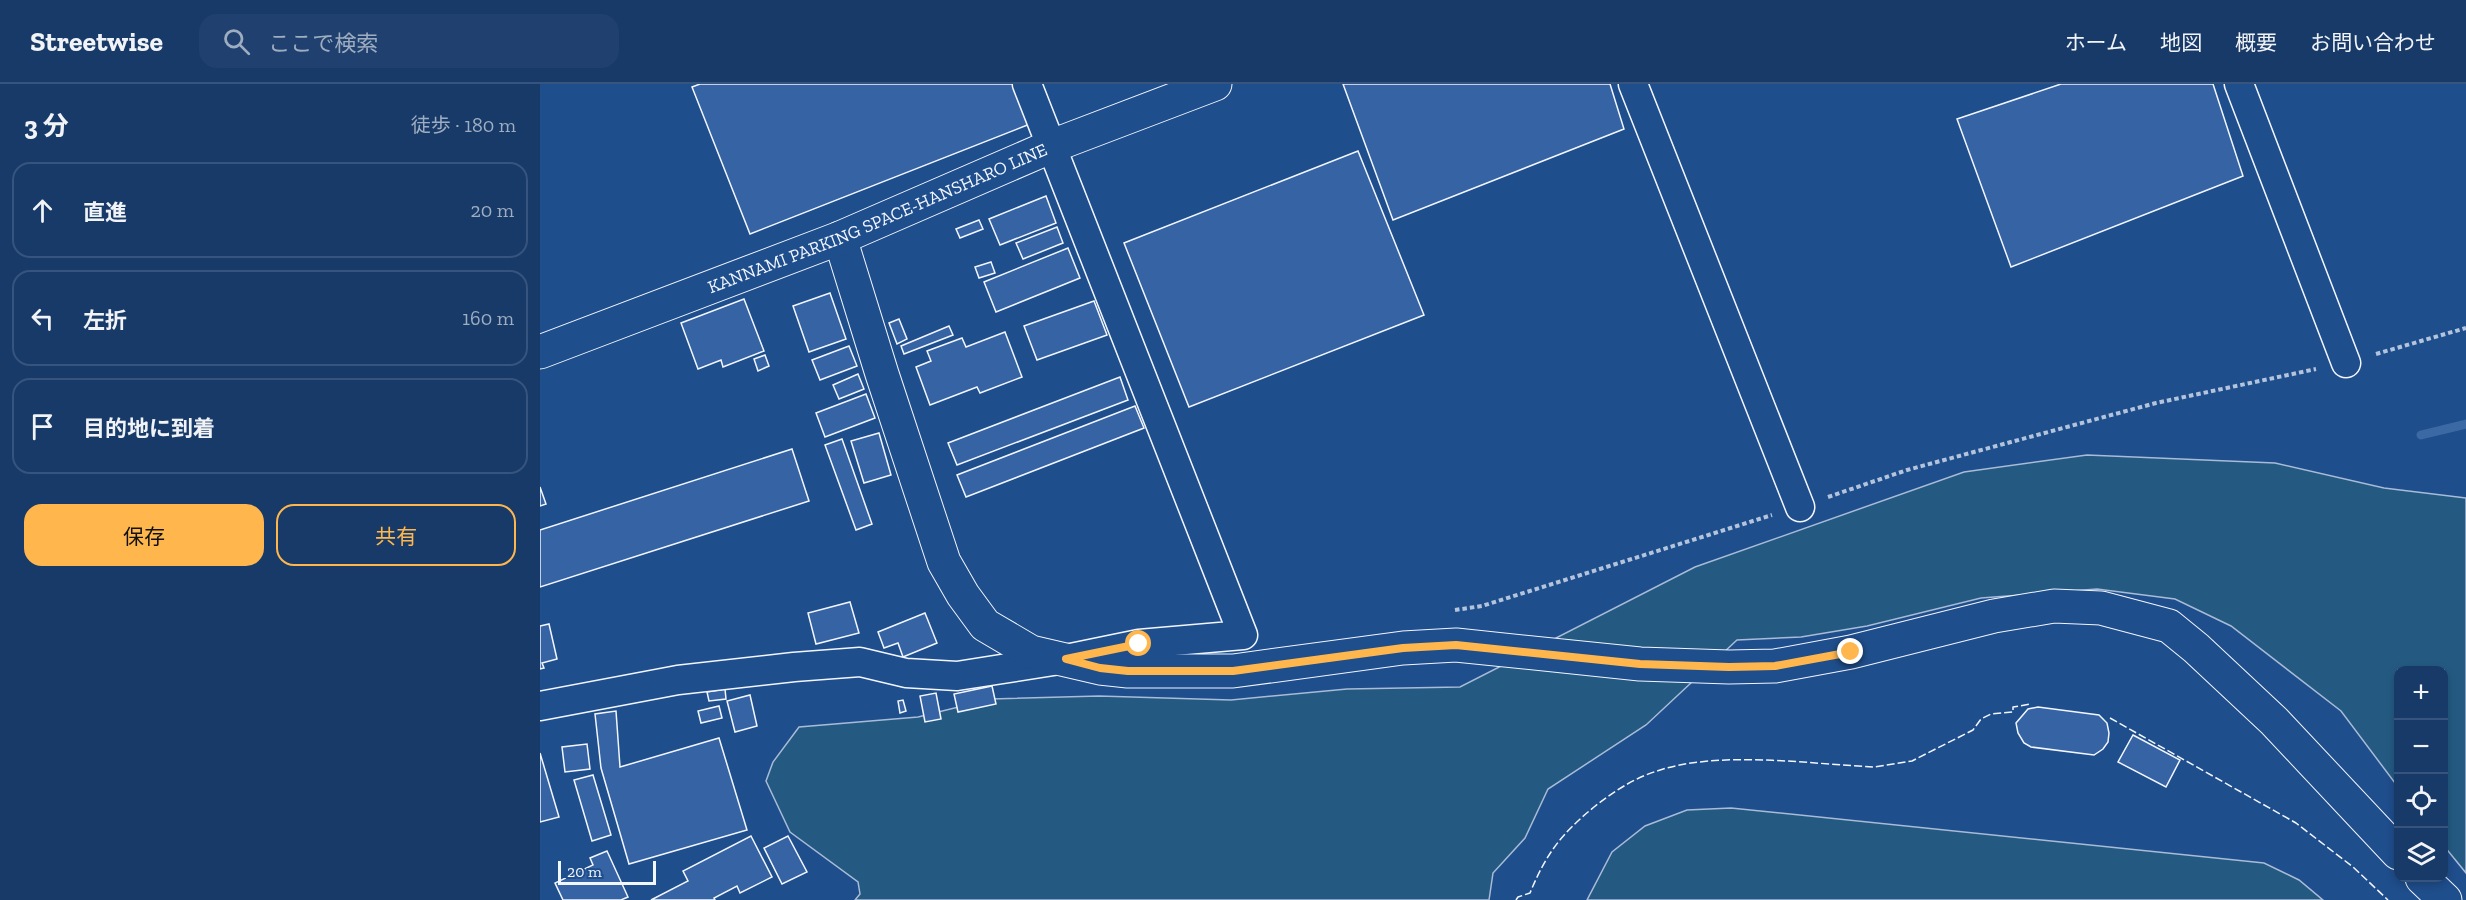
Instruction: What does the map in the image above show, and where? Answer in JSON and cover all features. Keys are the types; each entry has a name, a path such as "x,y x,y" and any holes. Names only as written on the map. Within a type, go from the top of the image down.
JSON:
{"street":[{"path":"540,706 678,680 794,667 860,662 906,673 957,676 1066,659 1139,644 1243,635 1028,84"},
{"name":"KANNAMI PARKING SPACE-HANSHARO LINE","path":"540,352 840,238 1052,146 1215,84"},
{"path":"1633,84 1800,507"},
{"path":"2238,84 2346,363"},
{"path":"840,238 882,375 944,562 963,595 985,625 1031,652 1100,668 1128,671 1233,671 1403,648 1456,645 1640,664 1775,666 1851,652 1994,616 2054,606 2101,608 2169,626 2196,648 2274,721 2394,849"},
{"path":"2426,882 2445,900"}],"path":[{"path":"1448,610 1482,606 1800,507 1907,470 2156,403 2346,363 2466,328"}],"shaded area":[{"path":"2087,455 2275,463 2384,488 2466,498 2466,873 2448,851 2448,666 2394,666 2394,782 2341,711 2231,626 2175,599 2097,589 1981,598 1867,626 1801,637 1737,640 1646,725 1548,789 1525,838 1493,873 1489,900 855,900 860,894 858,882 790,832 766,781 773,762 799,727 918,717 991,699 1099,696 1231,700 1347,689 1460,687 1695,567 1964,472"},
{"path":"1731,808 2264,863 2299,880 2323,900 1587,900 1612,852 1645,826 1687,810"}],"building":[{"path":"700,84 1014,84 1030,124 750,234 692,87"},
{"path":"1343,84 1610,84 1624,129 1393,220"},
{"path":"2061,84 2213,84 2243,176 2011,267 1957,119"},
{"path":"1358,151 1424,315 1189,407 1124,243"},
{"path":"1046,196 1056,223 1000,245 989,219"},
{"path":"979,220 983,229 960,238 956,229"},
{"path":"1057,227 1063,243 1023,259 1016,243"},
{"path":"1068,248 1080,278 996,312 984,282"},
{"path":"991,262 995,273 979,278 975,267"},
{"path":"830,293 846,339 809,352 793,306"},
{"path":"744,299 764,351 723,367 721,360 698,369 681,323"},
{"path":"1094,301 1107,335 1037,360 1024,326"},
{"path":"899,319 907,339 897,344 889,323"},
{"path":"949,326 953,335 904,354 901,346"},
{"path":"1005,332 1022,377 980,393 977,387 930,405 916,367 931,361 927,351 962,338 966,347"},
{"path":"849,346 857,366 820,380 812,360"},
{"path":"765,355 769,366 758,371 754,359"},
{"path":"858,374 864,389 839,399 833,385"},
{"path":"1120,377 1128,400 957,465 948,443"},
{"path":"866,394 875,418 825,437 816,413"},
{"path":"1135,406 1144,428 966,497 957,475"},
{"path":"879,433 891,475 864,483 851,441"},
{"path":"842,439 872,524 856,530 825,445"},
{"path":"792,449 809,501 540,587 540,530"},
{"path":"540,487 546,504 540,506"},
{"path":"850,602 859,633 816,644 808,613"},
{"path":"925,613 937,643 903,657 898,643 884,648 878,632"},
{"path":"549,624 557,659 542,663 544,668 540,669 540,626"},
{"path":"992,686 996,704 958,712 954,694"},
{"path":"725,689 726,699 709,701 707,692"},
{"path":"936,693 941,719 925,722 920,696"},
{"path":"750,695 757,726 735,732 727,701"},
{"path":"903,700 906,711 900,713 898,701"},
{"path":"719,706 722,718 701,723 698,711"},
{"path":"2038,707 2099,715 2107,723 2108,742 2094,755 2031,747 2024,743 2018,733 2016,723 2028,709"},
{"path":"616,711 620,767 719,738 747,830 629,864 601,768 595,714"},
{"path":"2133,735 2180,760 2166,787 2118,762"},
{"path":"587,744 590,769 565,772 562,747"},
{"path":"540,753 559,817 540,822"},
{"path":"593,775 611,835 592,841 574,780"},
{"path":"751,836 772,877 740,893 737,886 714,898 715,900 651,900 688,881 683,871"},
{"path":"788,836 807,872 782,884 764,848"},
{"path":"607,851 628,897 621,900 563,900 555,883 593,865 590,858"}],"waterway":[{"path":"2421,435 2466,424"}],"fence":[{"path":"1516,900 1530,893 1542,867 1572,826 1609,796 1648,774 1681,765 1708,761 1793,761 1874,767 1912,761 1973,730 1981,719 1991,714 2013,712 2013,707 2031,704"},
{"path":"2110,718 2296,823 2353,867 2388,900"}],"route":[{"path":"1139,644 1066,659 1100,668 1128,671 1233,671 1403,648 1456,645 1640,664 1729,667 1775,666 1851,652"}]}
